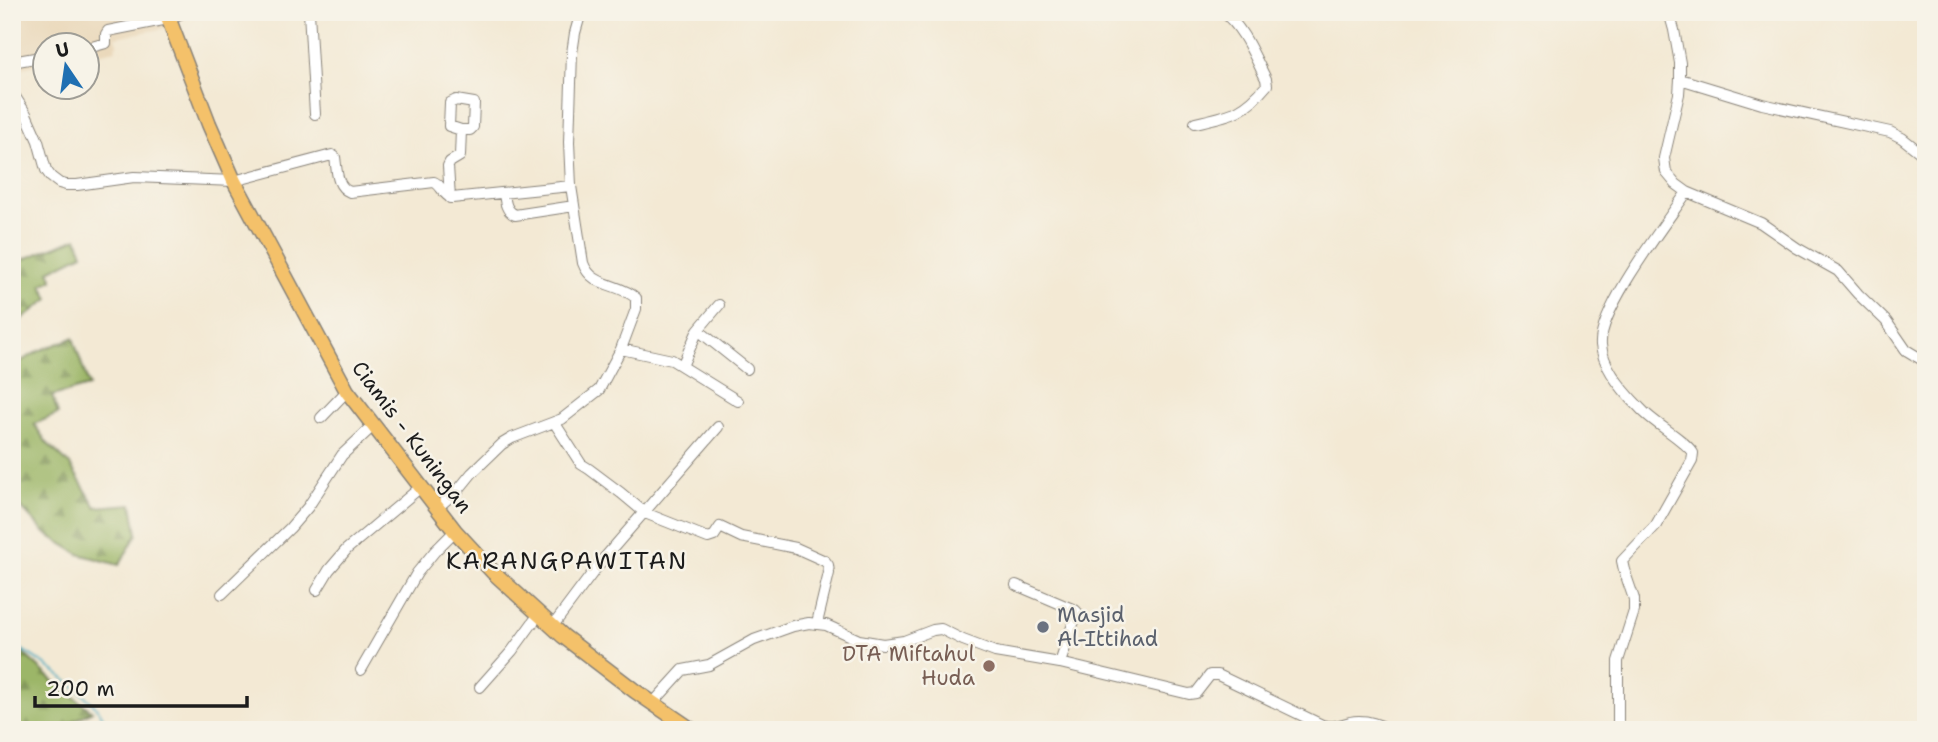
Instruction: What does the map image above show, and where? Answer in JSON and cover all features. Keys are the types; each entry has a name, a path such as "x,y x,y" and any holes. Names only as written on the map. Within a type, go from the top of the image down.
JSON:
{"highway":[{"name":"Ciamis - Kuningan","path":"167,16 234,181 347,391 455,531 493,572 552,627 598,664 692,730"}],"street":[{"path":"102,44 106,43 106,34 110,30 185,12"},
{"path":"309,12 315,114"},
{"path":"437,508 502,444 554,422 576,409 599,390 621,349 636,309 636,298 624,290 596,280 586,271 583,263 571,186 569,131 572,53 580,12"},
{"path":"1195,123 1234,114 1245,108 1267,85 1239,28 1223,12"},
{"path":"1669,12 1678,52 1680,79 1664,163 1666,172 1687,192 1761,223 1797,248 1838,271 1886,321 1906,350 1926,362"},
{"path":"12,62 32,58"},
{"path":"1680,79 1762,104 1890,132 1926,157"},
{"path":"12,92 38,141 46,170 59,183 77,185 147,176 234,181 332,155 340,185 346,191 433,182 450,198"},
{"path":"450,198 448,166 460,156 461,130"},
{"path":"450,198 571,186"},
{"path":"1618,730 1618,661 1634,611 1634,599 1622,561 1647,536 1662,515 1692,461 1693,453 1652,420 1629,396 1604,356 1601,335 1621,289 1687,192"},
{"path":"504,193 507,207 515,215 574,206"},
{"path":"682,366 698,330 719,305"},
{"path":"698,330 747,369"},
{"path":"621,349 672,360 738,401"},
{"path":"321,418 347,391"},
{"path":"554,422 581,464 645,513 708,538 720,527 741,537 796,548 825,561 829,573 817,623"},
{"path":"222,594 296,522 338,460 374,425"},
{"path":"552,627 600,564 718,427"},
{"path":"317,590 329,570 347,549 422,486"},
{"path":"361,670 417,573 455,531"},
{"path":"1016,585 1077,612 1060,663"},
{"path":"480,687 512,651 539,614"},
{"path":"653,703 683,670 709,665 775,631 817,623 834,627 859,640 883,645 941,629 995,652 1060,663 1192,694 1196,693 1210,675 1218,675 1322,725 1333,727 1363,721 1390,730"}],"shaded area":[{"path":"12,12 162,12 167,28 116,37 116,50 102,53 102,32 32,32 32,66 12,70"}],"green space":[{"path":"77,238 83,254 49,271 53,280 42,285 49,299 12,326 12,264"},
{"path":"73,338 89,386 52,396 58,414 34,424 47,443 70,465 96,507 132,504 137,534 119,565 79,554 46,534 12,498 12,366 41,350"},
{"path":"12,643 92,711 63,727 12,730"}],"waterway":[{"path":"12,641 84,695 96,707 108,730"}],"place":[{"name":"Masjid Al-Ittihad","path":"1043,627"},
{"name":"DTA Miftahul Huda","path":"989,666"}],"district":[{"name":"KARANGPAWITAN","path":"567,561"}]}
